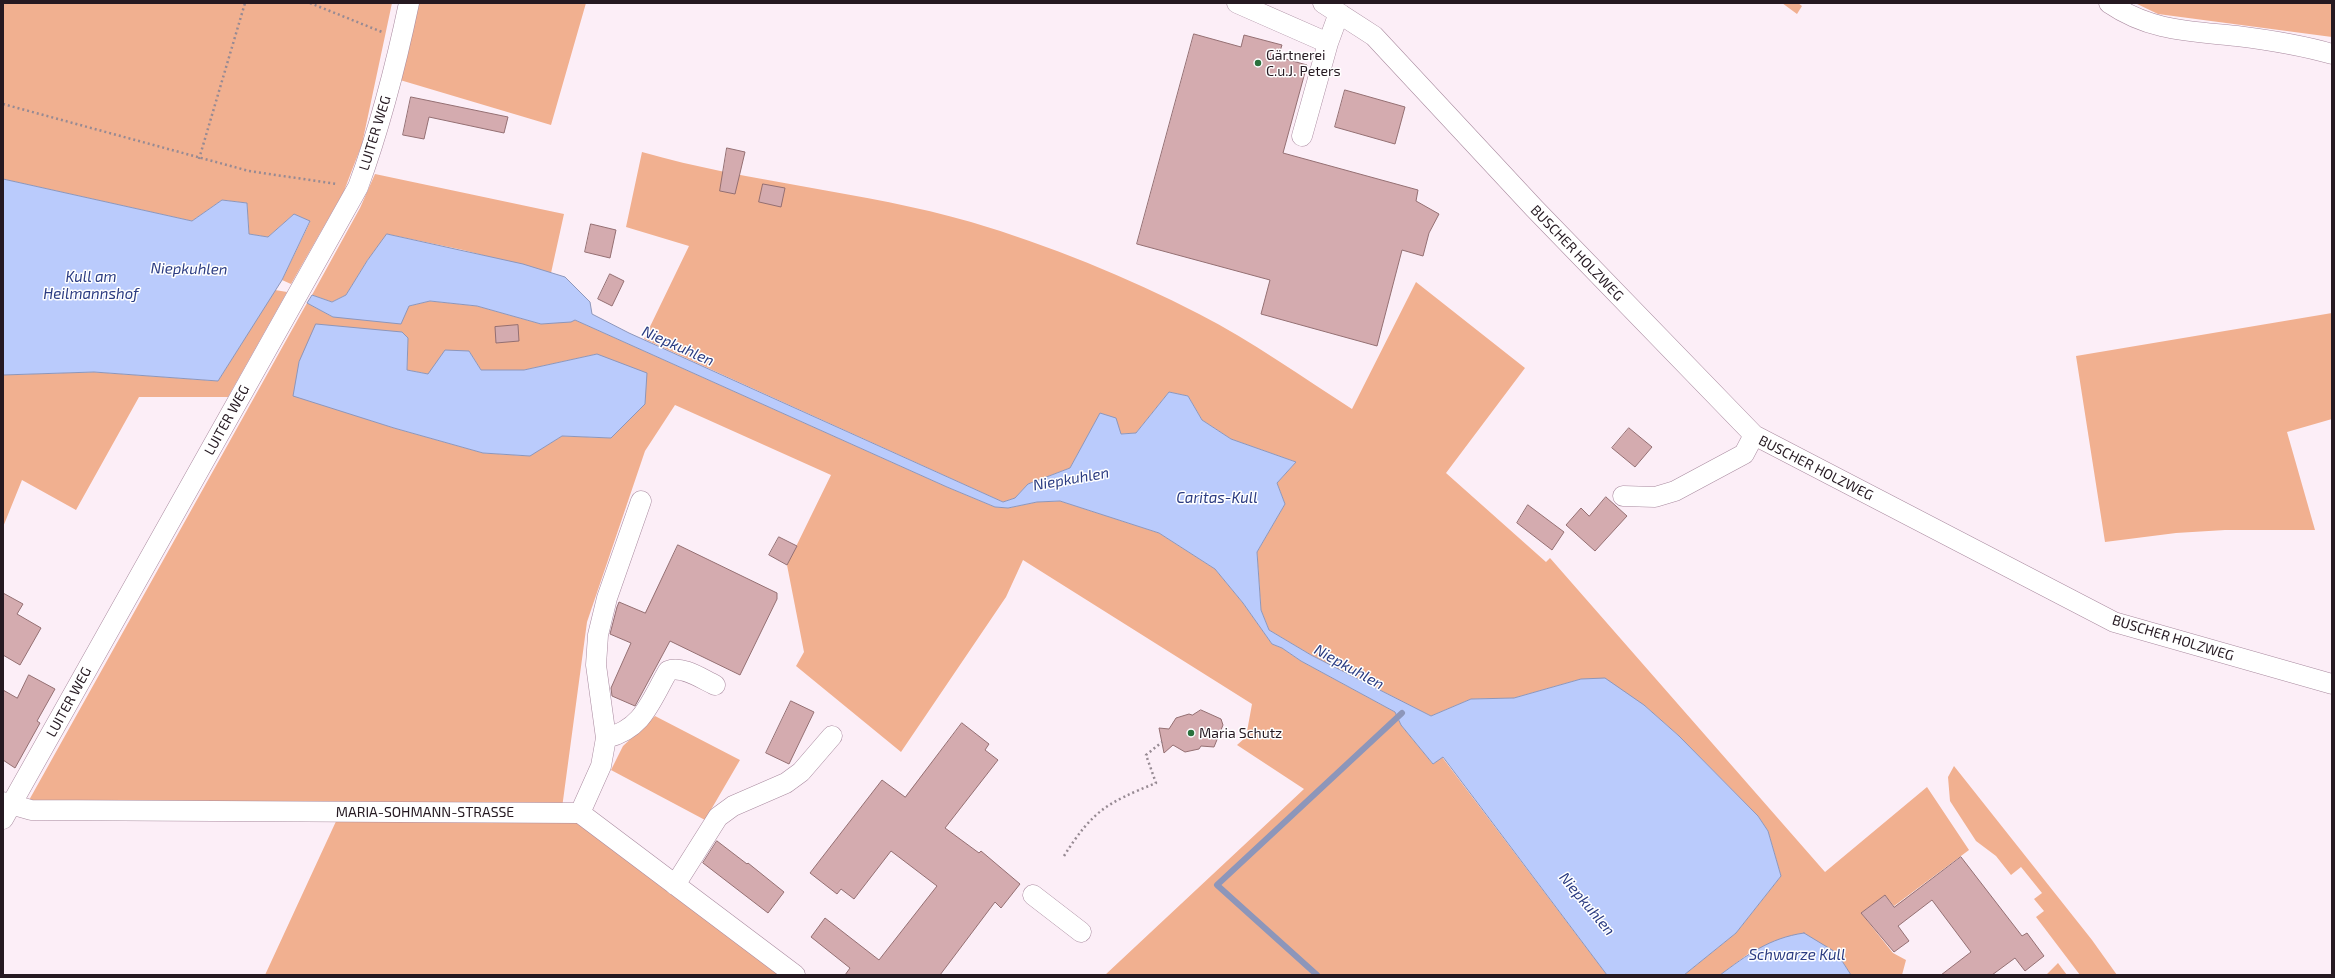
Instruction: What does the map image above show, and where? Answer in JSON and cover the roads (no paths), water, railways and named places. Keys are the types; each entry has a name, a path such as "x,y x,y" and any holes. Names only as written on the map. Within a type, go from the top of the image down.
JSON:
{"street":[{"name":"LUITER WEG","path":"6,809 358,187 373,146 402,39 409,3"},
{"path":"1237,3 1328,43"},
{"path":"2109,3 2128,15 2147,24 2274,41 2332,54"},
{"path":"1302,136 1328,43 1331,8"},
{"name":"BUSCHER HOLZWEG","path":"1331,8 1374,36 1534,208 1754,435 2114,622 2332,684"},
{"path":"1623,496 1655,497 1675,491 1744,454 1754,435"},
{"path":"641,501 607,598 598,635 596,665 606,738 601,766 580,813 795,975"},
{"path":"606,738 621,734 639,721 668,671 672,669 682,670 715,685"},
{"path":"675,885 718,817 733,806 786,783 801,772 832,736"},
{"name":"MARIA-SOHMANN-STRASSE","path":"6,809 580,813"},
{"path":"1033,895 1081,932"}],"water":[{"name":"Kull am Heilmannshof","path":"3,179 192,221 222,200 247,203 249,234 268,237 294,214 310,221 282,280 218,381 94,372 3,375"},
{"path":"387,234 523,264 565,277 590,302 592,314 629,333 1003,502 1015,498 1028,484 1070,468 1100,413 1116,418 1121,434 1136,433 1169,392 1188,396 1202,420 1231,439 1296,462 1277,483 1285,504 1257,552 1261,610 1269,630 1311,655 1431,716 1471,699 1514,698 1581,679 1605,678 1644,705 1679,736 1758,816 1768,831 1781,876 1736,933 1684,975 1607,975 1443,757 1433,764 1401,725 1395,712 1301,661 1282,648 1272,644 1243,603 1215,569 1159,533 1060,501 1037,502 1008,508 995,507 947,487 575,320 571,322 541,324 477,306 430,301 409,306 401,324 333,317 307,303 312,295 332,302 346,295 367,261"},
{"path":"316,324 402,332 408,338 407,370 428,374 445,350 469,351 481,370 524,370 597,354 647,373 645,404 611,438 562,436 530,456 483,453 394,428 293,396 299,362"},
{"name":"Schwarze Kull","path":"1804,933 1837,953 1851,975 1720,975 1749,954 1769,943 1791,935"}],"waterway":[{"path":"1317,975 1217,885 1402,713"}],"place":[{"name":"Gärtnerei C.u.J. Peters","path":"1258,63"},
{"name":"Maria Schutz","path":"1191,733"}],"water label":[{"name":"Niepkuhlen","path":"189,269"},
{"name":"Niepkuhlen","path":"678,346"},
{"name":"Niepkuhlen","path":"1071,479"},
{"name":"Caritas-Kull","path":"1217,498"},
{"name":"Niepkuhlen","path":"1349,667"},
{"name":"Niepkuhlen","path":"1587,904"}]}
